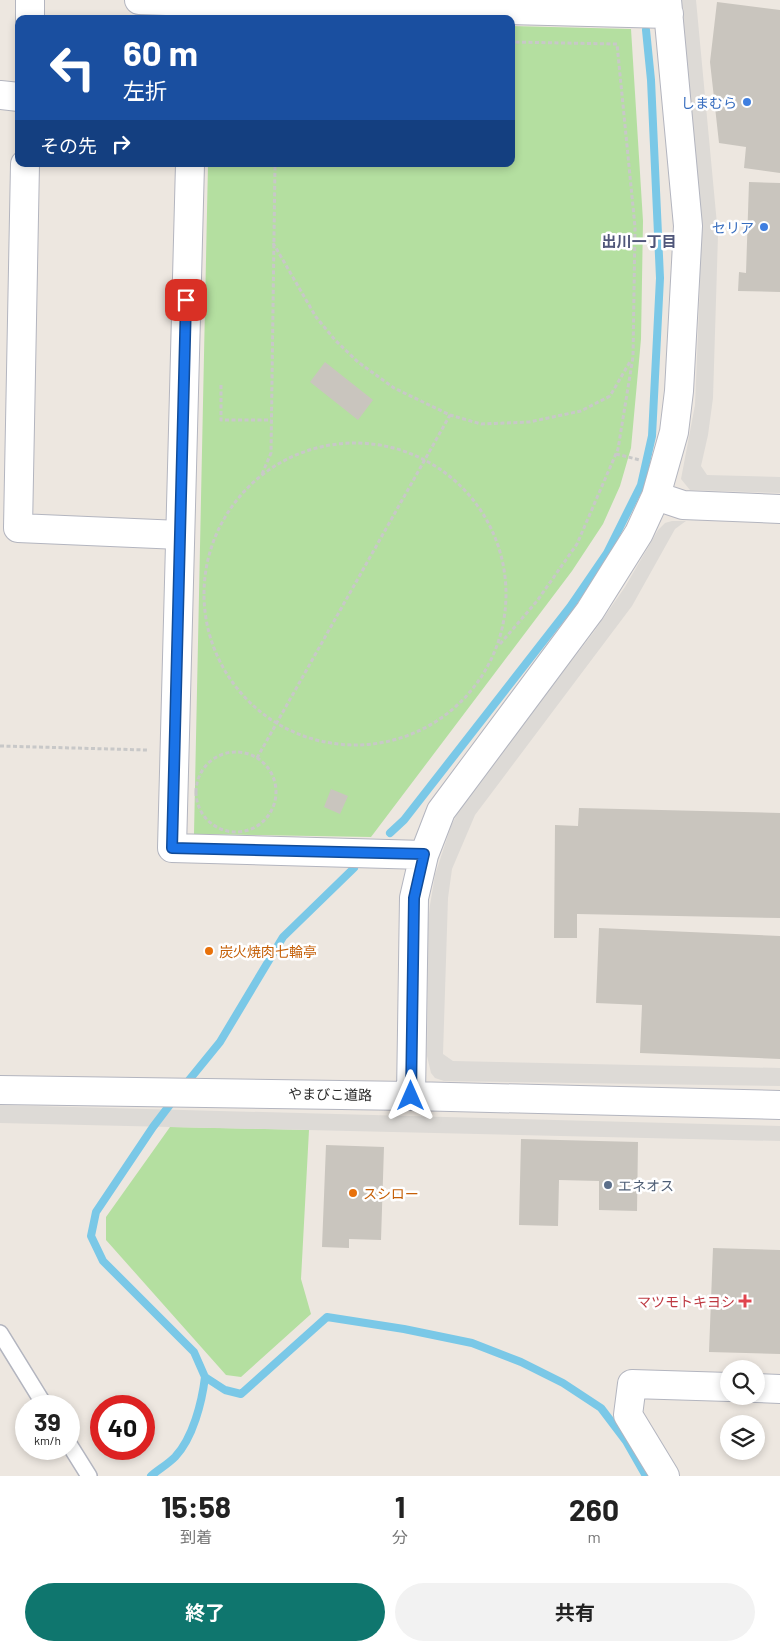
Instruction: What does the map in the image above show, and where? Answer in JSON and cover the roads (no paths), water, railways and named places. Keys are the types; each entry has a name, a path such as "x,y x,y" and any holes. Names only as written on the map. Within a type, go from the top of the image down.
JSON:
{"street":[{"path":"30,0 30,15"},
{"path":"139,0 194,10 668,7 688,226 679,391 674,432 656,496 639,533 590,611 441,811 424,854 414,898 411,1096"},
{"path":"0,95 15,97"},
{"path":"25,167 18,528 180,535"},
{"path":"190,167 172,848 424,854"},
{"path":"656,496 683,505 780,508"},
{"name":"やまびこ道路","path":"0,1090 411,1096 780,1105"},
{"path":"664,1476 628,1415 632,1384 720,1387"},
{"path":"765,1388 780,1389"}],"lane":[{"path":"0,1333 38,1395"},
{"path":"79,1460 89,1476"}],"waterway":[{"path":"390,833 404,820 570,607 607,553 641,485 652,436 660,278 651,80 646,30"},
{"path":"185,1085 220,1042 283,937 354,868"},
{"path":"175,1098 153,1127 96,1212 91,1236 103,1261 194,1352 205,1377 225,1390 241,1394 327,1317 404,1329 472,1343 521,1362 563,1383 601,1408 626,1441 646,1476"},
{"path":"151,1476 175,1457 187,1440 196,1419 205,1377"}],"place":[{"name":"しまむら","path":"747,102"},
{"name":"セリア","path":"764,227"},
{"name":"炭火焼肉七輪亭","path":"209,951"},
{"name":"エネオス","path":"608,1185"},
{"name":"スシロー","path":"353,1193"},
{"name":"マツモトキヨシ","path":"745,1301"}],"district":[{"name":"出川一丁目","path":"639,241"}]}
